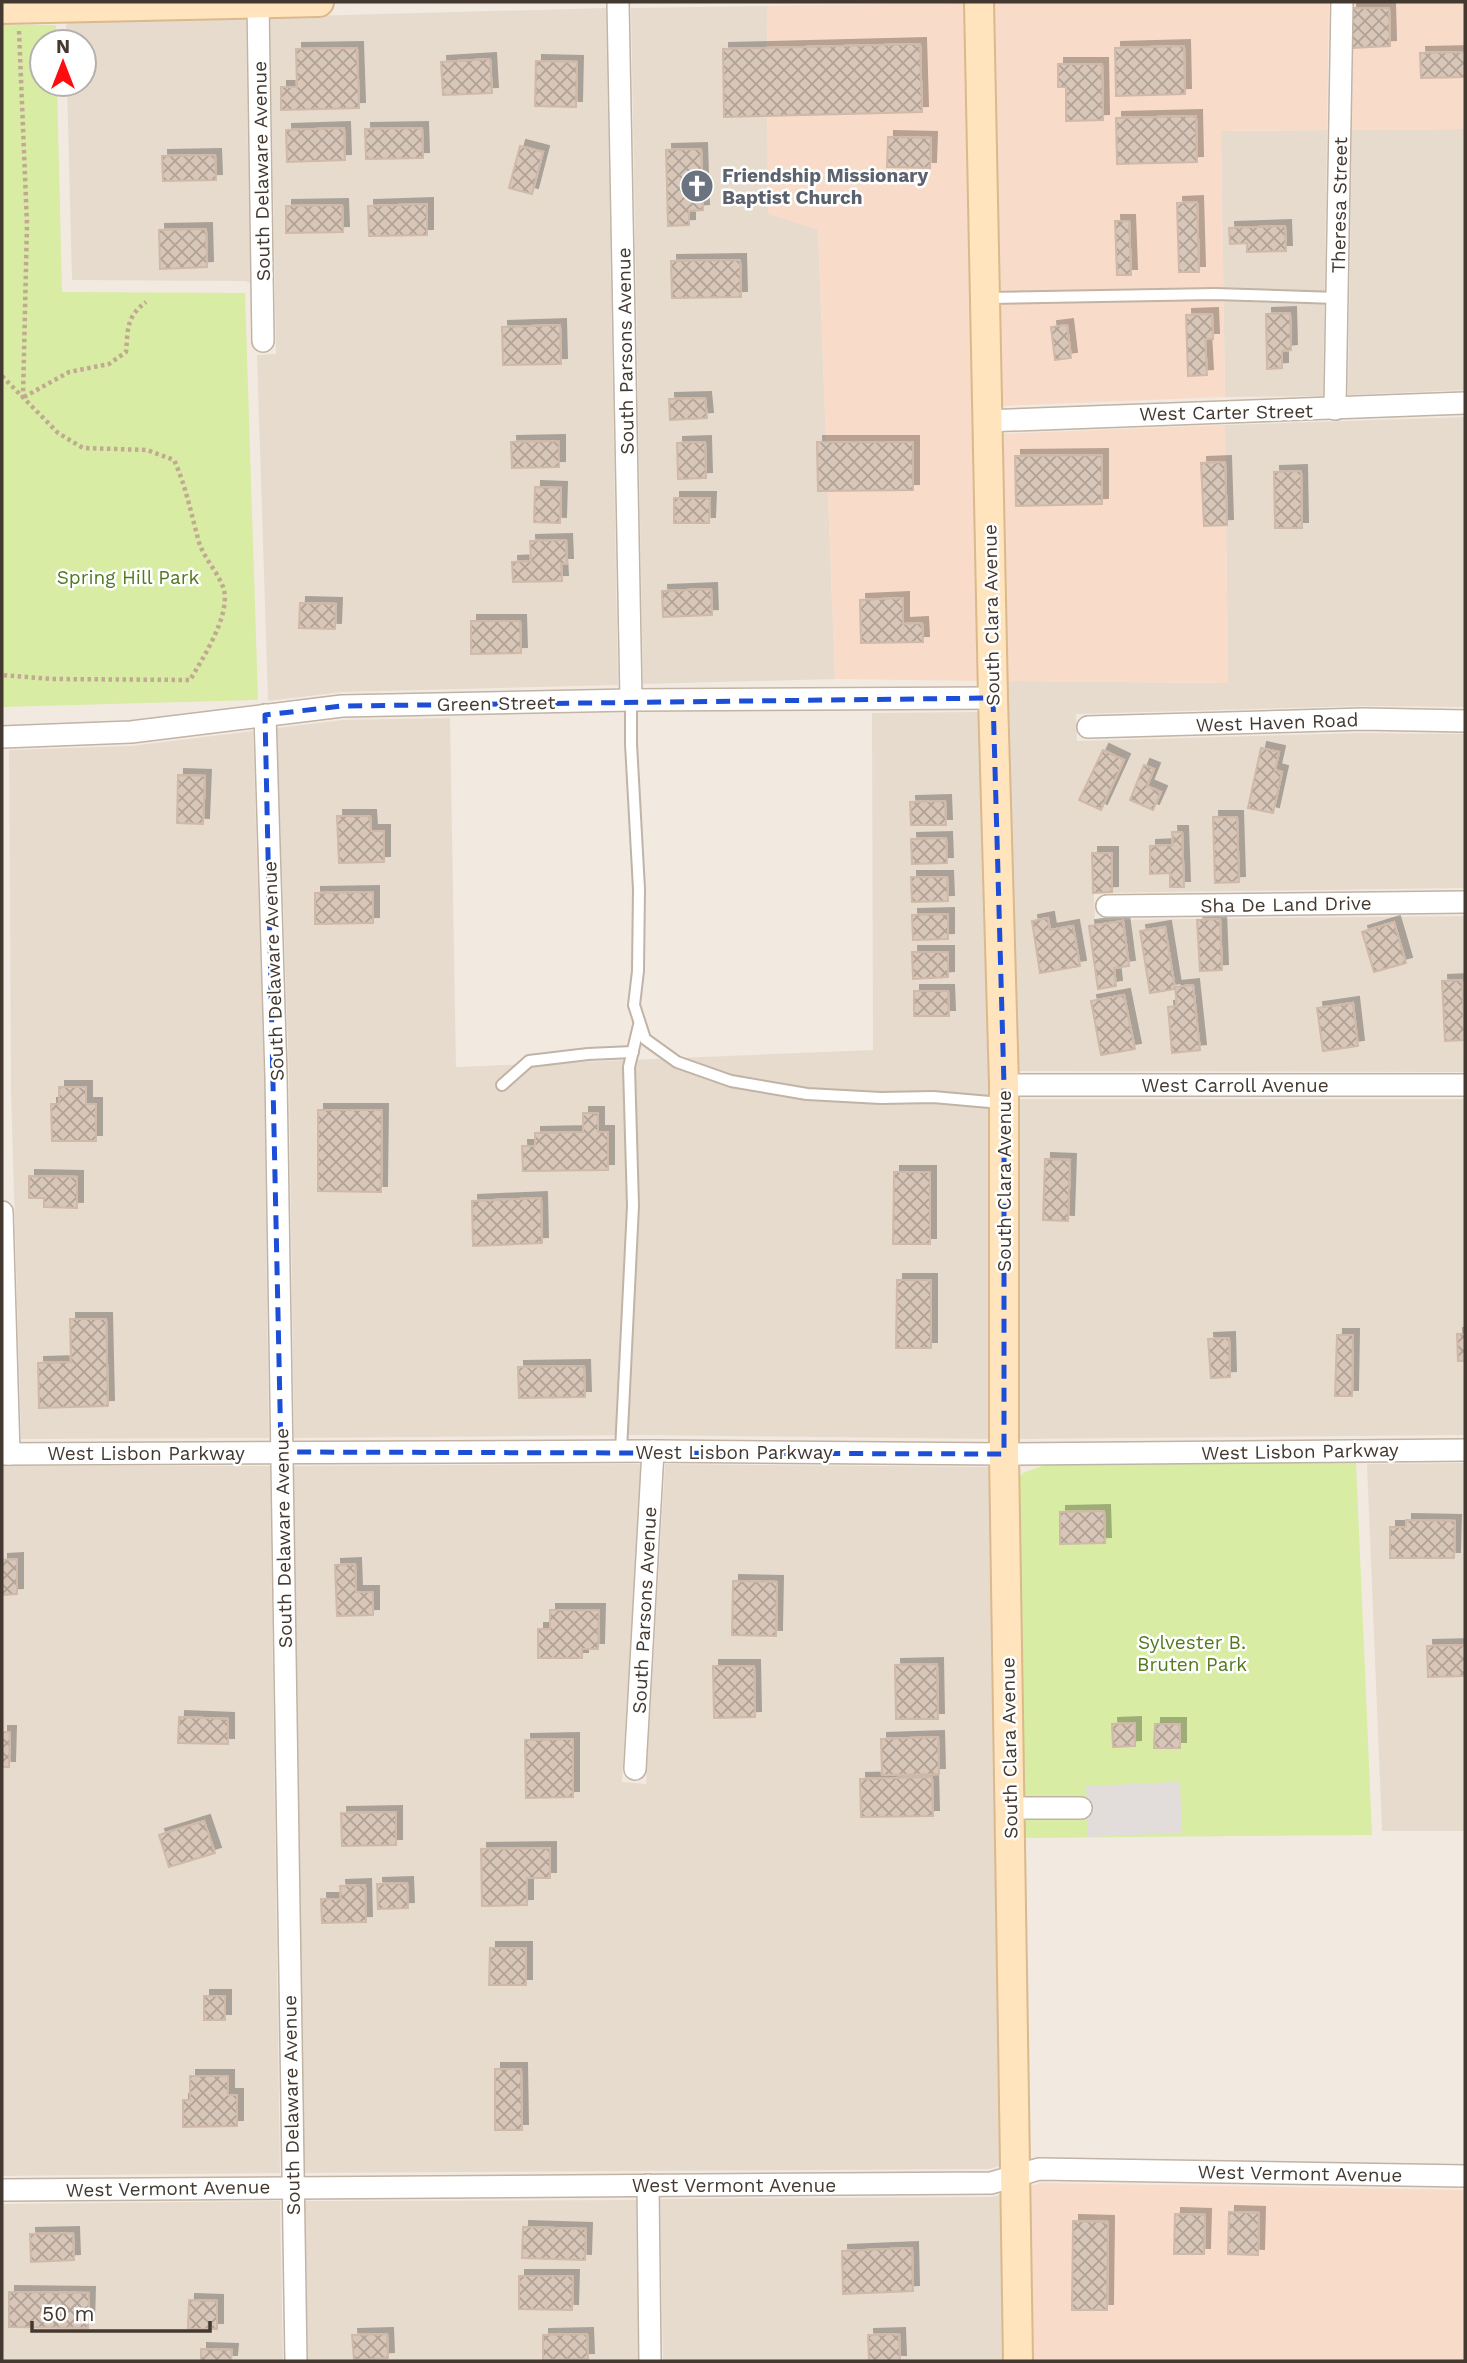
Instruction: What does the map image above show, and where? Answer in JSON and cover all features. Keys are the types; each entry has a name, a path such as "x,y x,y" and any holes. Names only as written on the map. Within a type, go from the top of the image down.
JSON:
{"street":[{"path":"10,19 258,3 319,2"},
{"name":"South Parsons Avenue","path":"618,2 631,700"},
{"name":"South Clara Avenue","path":"979,2 986,421 1004,1094 1004,1454 1018,2361"},
{"name":"Theresa Street","path":"1335,409 1342,2"},
{"name":"South Delaware Avenue","path":"258,3 263,341"},
{"name":"West Carter Street","path":"986,421 1465,403"},
{"name":"Green Street","path":"2,737 131,732 342,706 631,700 993,698"},
{"name":"South Delaware Avenue","path":"265,716 276,1076 296,2361"},
{"name":"West Haven Road","path":"1088,727 1363,719 1465,720"},
{"name":"Sha De Land Drive","path":"1107,906 1465,902"},
{"name":"West Carroll Avenue","path":"1004,1094 1465,1086"},
{"path":"2,1212 5,1454"},
{"name":"West Lisbon Parkway","path":"5,1454 621,1451 1004,1454 1465,1450"},
{"name":"South Parsons Avenue","path":"635,1769 653,1451"},
{"path":"1010,1808 1081,1808"},
{"name":"West Vermont Avenue","path":"2,2190 991,2183 1039,2169 1465,2176"},
{"path":"648,2185 650,2361"}],"lane":[{"path":"984,298 1215,295 1337,298"},
{"path":"631,700 639,889 638,971 634,1005 645,1039 677,1062 731,1081 807,1094 881,1098 1004,1094"},
{"path":"621,1451 633,1206 629,1068 640,1023"},
{"path":"502,1084 529,1061 633,1052"}],"path":[{"path":"10,19 27,224 23,398"},
{"path":"23,398 69,372 109,364 126,352 128,323 135,310 146,302"},
{"path":"2,376 58,433 83,448 147,450 173,460 183,479 200,546 224,590 224,608 209,647 190,680 51,679 2,674"}],"highlighted area":[{"path":"993,698 1004,1085 1004,1454 281,1452 265,715 342,706"}],"shaded area":[{"path":"1329,2 1327,130 1221,131 1225,397 998,406 992,3"},
{"path":"1354,2 1465,2 1465,129 1352,130"},
{"path":"967,3 980,681 835,679 818,230 768,214 767,6"},
{"path":"767,6 768,214 818,229 835,679 643,684 631,8"},
{"path":"606,8 618,685 342,692 268,701 257,355 276,354 270,17"},
{"path":"246,17 250,283 72,280 67,98 98,98 98,28 66,28 66,21"},
{"path":"1465,129 1465,390 1348,395 1352,130"},
{"path":"1327,130 1323,396 1225,397 1221,131"},
{"path":"1465,417 1465,707 1363,706 1076,714 1077,741 1363,733 1465,734 1465,888 1094,893 1095,920 1465,916 1465,1072 1016,1071 1004,681 1228,683 1225,425"},
{"path":"1225,425 1228,683 1004,681 999,434"},
{"path":"981,712 992,1085 993,1439 643,1435 294,1438 289,1075 277,728 343,720 450,718 456,1067 873,1050 872,713"},
{"path":"253,731 264,1076 269,1438 21,1439 11,1091 9,750 131,746"},
{"path":"1016,1099 1465,1099 1465,1435 1017,1439"},
{"path":"1465,1463 1465,1831 1382,1831 1367,1464"},
{"path":"641,1464 622,1782 646,1784 665,1464 993,1467 1003,2165 989,2169 304,2173 294,1466"},
{"path":"2,1466 270,1466 280,2173 2,2176"},
{"path":"1180,1782 1182,1833 1088,1837 1086,1786"},
{"path":"1041,2183 1465,2190 1465,2361 1030,2361 1027,2187"},
{"path":"1003,2194 1006,2361 663,2361 660,2199 991,2197"},
{"path":"636,2200 638,2361 308,2361 305,2201"},
{"path":"280,2201 283,2361 2,2361 2,2204"}],"green space":[{"name":"Spring Hill Park","path":"2,25 56,25 56,28 28,28 28,98 57,98 62,292 245,293 258,700 2,707"},
{"name":"Sylvester B. Bruten Park","path":"1356,1461 1372,1835 1022,1838 1017,1480 1023,1473 1047,1464"}],"building":[{"path":"1351,8 1389,8 1390,46 1352,48"},
{"path":"920,44 922,112 724,117 723,49"},
{"path":"1184,46 1185,94 1116,96 1115,48"},
{"path":"357,48 359,108 281,110 281,87 297,87 296,49"},
{"path":"1465,52 1465,77 1421,78 1420,53"},
{"path":"490,59 492,93 443,95 441,62"},
{"path":"536,61 577,62 576,107 535,106"},
{"path":"1058,64 1102,64 1103,120 1066,121 1066,87 1058,87"},
{"path":"1196,116 1197,162 1117,164 1116,118"},
{"path":"344,128 345,160 287,162 286,130"},
{"path":"422,128 423,158 366,159 365,129"},
{"path":"888,137 931,138 930,168 887,167"},
{"path":"520,146 543,152 532,194 509,188"},
{"path":"701,149 703,210 689,211 689,225 668,226 666,150"},
{"path":"215,155 216,180 163,181 162,156"},
{"path":"1197,202 1199,272 1179,272 1177,203"},
{"path":"427,204 427,235 369,236 368,206"},
{"path":"342,205 343,232 286,233 286,206"},
{"path":"1115,221 1129,221 1131,275 1117,275"},
{"path":"1285,226 1286,251 1247,252 1247,243 1230,244 1229,228"},
{"path":"206,229 207,267 160,269 159,230"},
{"path":"740,260 741,297 672,298 671,261"},
{"path":"1290,313 1291,350 1282,351 1282,368 1267,369 1266,314"},
{"path":"1212,314 1213,339 1205,339 1207,375 1188,376 1186,315"},
{"path":"560,325 561,364 503,365 502,327"},
{"path":"1067,325 1071,358 1055,360 1051,327"},
{"path":"705,398 707,418 670,420 669,399"},
{"path":"559,441 559,467 512,468 511,442"},
{"path":"705,442 706,478 678,479 677,443"},
{"path":"817,442 913,442 913,490 818,491"},
{"path":"1102,455 1102,504 1016,506 1015,456"},
{"path":"1225,462 1227,525 1204,526 1201,463"},
{"path":"1301,471 1302,528 1275,528 1274,472"},
{"path":"535,487 561,488 560,523 534,522"},
{"path":"674,498 710,498 709,523 674,523"},
{"path":"566,540 567,564 561,564 562,581 513,582 512,562 531,561 530,541"},
{"path":"711,589 712,615 663,617 662,591"},
{"path":"903,598 903,624 922,623 923,642 861,643 860,600"},
{"path":"300,603 336,604 335,629 299,628"},
{"path":"471,621 520,621 521,653 471,654"},
{"path":"1261,748 1279,752 1275,770 1282,772 1273,813 1248,808"},
{"path":"1103,750 1124,760 1101,810 1079,800"},
{"path":"1144,765 1154,769 1147,786 1161,792 1153,810 1130,800"},
{"path":"178,775 205,776 203,824 177,823"},
{"path":"945,801 946,825 911,825 910,802"},
{"path":"337,816 370,816 371,831 384,831 384,862 339,863"},
{"path":"1213,817 1237,817 1239,882 1215,883"},
{"path":"1172,832 1182,832 1184,887 1170,887 1170,873 1150,874 1150,846 1173,845"},
{"path":"946,838 947,863 912,864 911,839"},
{"path":"1092,853 1112,853 1112,892 1093,893"},
{"path":"911,877 947,877 948,901 912,902"},
{"path":"373,892 373,923 315,924 315,893"},
{"path":"948,914 948,939 913,940 912,915"},
{"path":"1048,918 1050,930 1073,926 1080,966 1040,973 1032,921"},
{"path":"1220,919 1222,970 1200,971 1197,920"},
{"path":"1123,921 1129,966 1114,968 1116,986 1098,989 1089,926"},
{"path":"1394,922 1406,963 1374,972 1362,932"},
{"path":"1165,927 1175,989 1150,993 1140,931"},
{"path":"912,952 948,952 948,977 913,979"},
{"path":"1462,980 1465,1040 1445,1041 1442,981"},
{"path":"1193,985 1200,1050 1172,1053 1168,1007 1177,1006 1175,987"},
{"path":"914,991 948,991 949,1016 914,1016"},
{"path":"1124,995 1135,1049 1101,1055 1091,1001"},
{"path":"1353,1003 1358,1046 1323,1051 1317,1008"},
{"path":"59,1087 86,1087 86,1104 96,1104 96,1141 52,1141 51,1104 59,1104"},
{"path":"318,1110 382,1110 381,1192 318,1191"},
{"path":"583,1113 598,1113 598,1132 608,1132 608,1170 523,1171 522,1146 535,1146 535,1133 583,1132"},
{"path":"1045,1159 1070,1160 1068,1221 1043,1220"},
{"path":"894,1172 930,1172 930,1244 893,1244"},
{"path":"29,1176 77,1177 77,1208 44,1207 44,1198 29,1198"},
{"path":"541,1198 542,1243 473,1246 472,1201"},
{"path":"897,1280 931,1280 931,1348 896,1348"},
{"path":"70,1319 106,1319 108,1406 39,1408 38,1363 71,1362"},
{"path":"1457,1334 1465,1334 1465,1361 1458,1361"},
{"path":"1337,1335 1353,1335 1352,1396 1335,1396"},
{"path":"1229,1338 1230,1377 1211,1378 1208,1339"},
{"path":"584,1366 585,1397 519,1398 518,1367"},
{"path":"1104,1511 1105,1543 1060,1544 1060,1512"},
{"path":"1406,1520 1455,1521 1454,1558 1390,1558 1390,1527 1406,1527"},
{"path":"17,1559 17,1594 2,1595 2,1560"},
{"path":"355,1564 356,1592 373,1592 373,1615 337,1616 335,1565"},
{"path":"733,1581 777,1582 776,1636 732,1635"},
{"path":"550,1610 599,1610 598,1649 582,1649 582,1658 538,1658 538,1629 550,1629"},
{"path":"1465,1645 1465,1676 1428,1677 1427,1646"},
{"path":"937,1664 938,1719 896,1719 895,1665"},
{"path":"713,1666 754,1666 755,1717 714,1718"},
{"path":"179,1717 228,1719 228,1744 178,1743"},
{"path":"1135,1723 1135,1746 1113,1747 1112,1724"},
{"path":"1155,1724 1180,1724 1180,1748 1154,1748"},
{"path":"2,1732 10,1732 9,1767 2,1767"},
{"path":"938,1737 939,1774 882,1775 881,1739"},
{"path":"573,1739 573,1797 526,1798 525,1740"},
{"path":"932,1777 933,1816 861,1817 860,1779"},
{"path":"396,1812 396,1845 342,1846 341,1813"},
{"path":"204,1821 215,1853 169,1867 159,1835"},
{"path":"550,1848 550,1878 527,1878 527,1905 482,1906 481,1849"},
{"path":"407,1883 408,1908 378,1909 377,1884"},
{"path":"365,1885 366,1922 322,1923 321,1899 341,1899 340,1886"},
{"path":"490,1948 526,1948 526,1985 489,1985"},
{"path":"204,1996 225,1996 225,2020 204,2020"},
{"path":"495,2069 521,2069 522,2130 495,2130"},
{"path":"190,2076 228,2076 228,2095 237,2095 237,2126 183,2127 183,2100 190,2100"},
{"path":"1229,2212 1259,2213 1258,2255 1228,2254"},
{"path":"1175,2214 1205,2215 1204,2254 1174,2254"},
{"path":"1073,2221 1108,2222 1107,2310 1072,2310"},
{"path":"523,2227 586,2229 585,2260 522,2258"},
{"path":"73,2233 74,2260 31,2262 30,2234"},
{"path":"912,2248 913,2291 843,2294 842,2251"},
{"path":"519,2276 573,2276 572,2310 519,2309"},
{"path":"9,2292 89,2293 88,2328 9,2327"},
{"path":"189,2300 217,2301 217,2329 188,2329"},
{"path":"387,2334 388,2358 354,2360 352,2335"},
{"path":"587,2334 588,2359 543,2360 543,2335"},
{"path":"899,2334 900,2361 869,2361 868,2335"},
{"path":"201,2349 232,2350 231,2361 201,2361"}],"place":[{"name":"Friendship Missionary Baptist Church","path":"697,186"}]}
